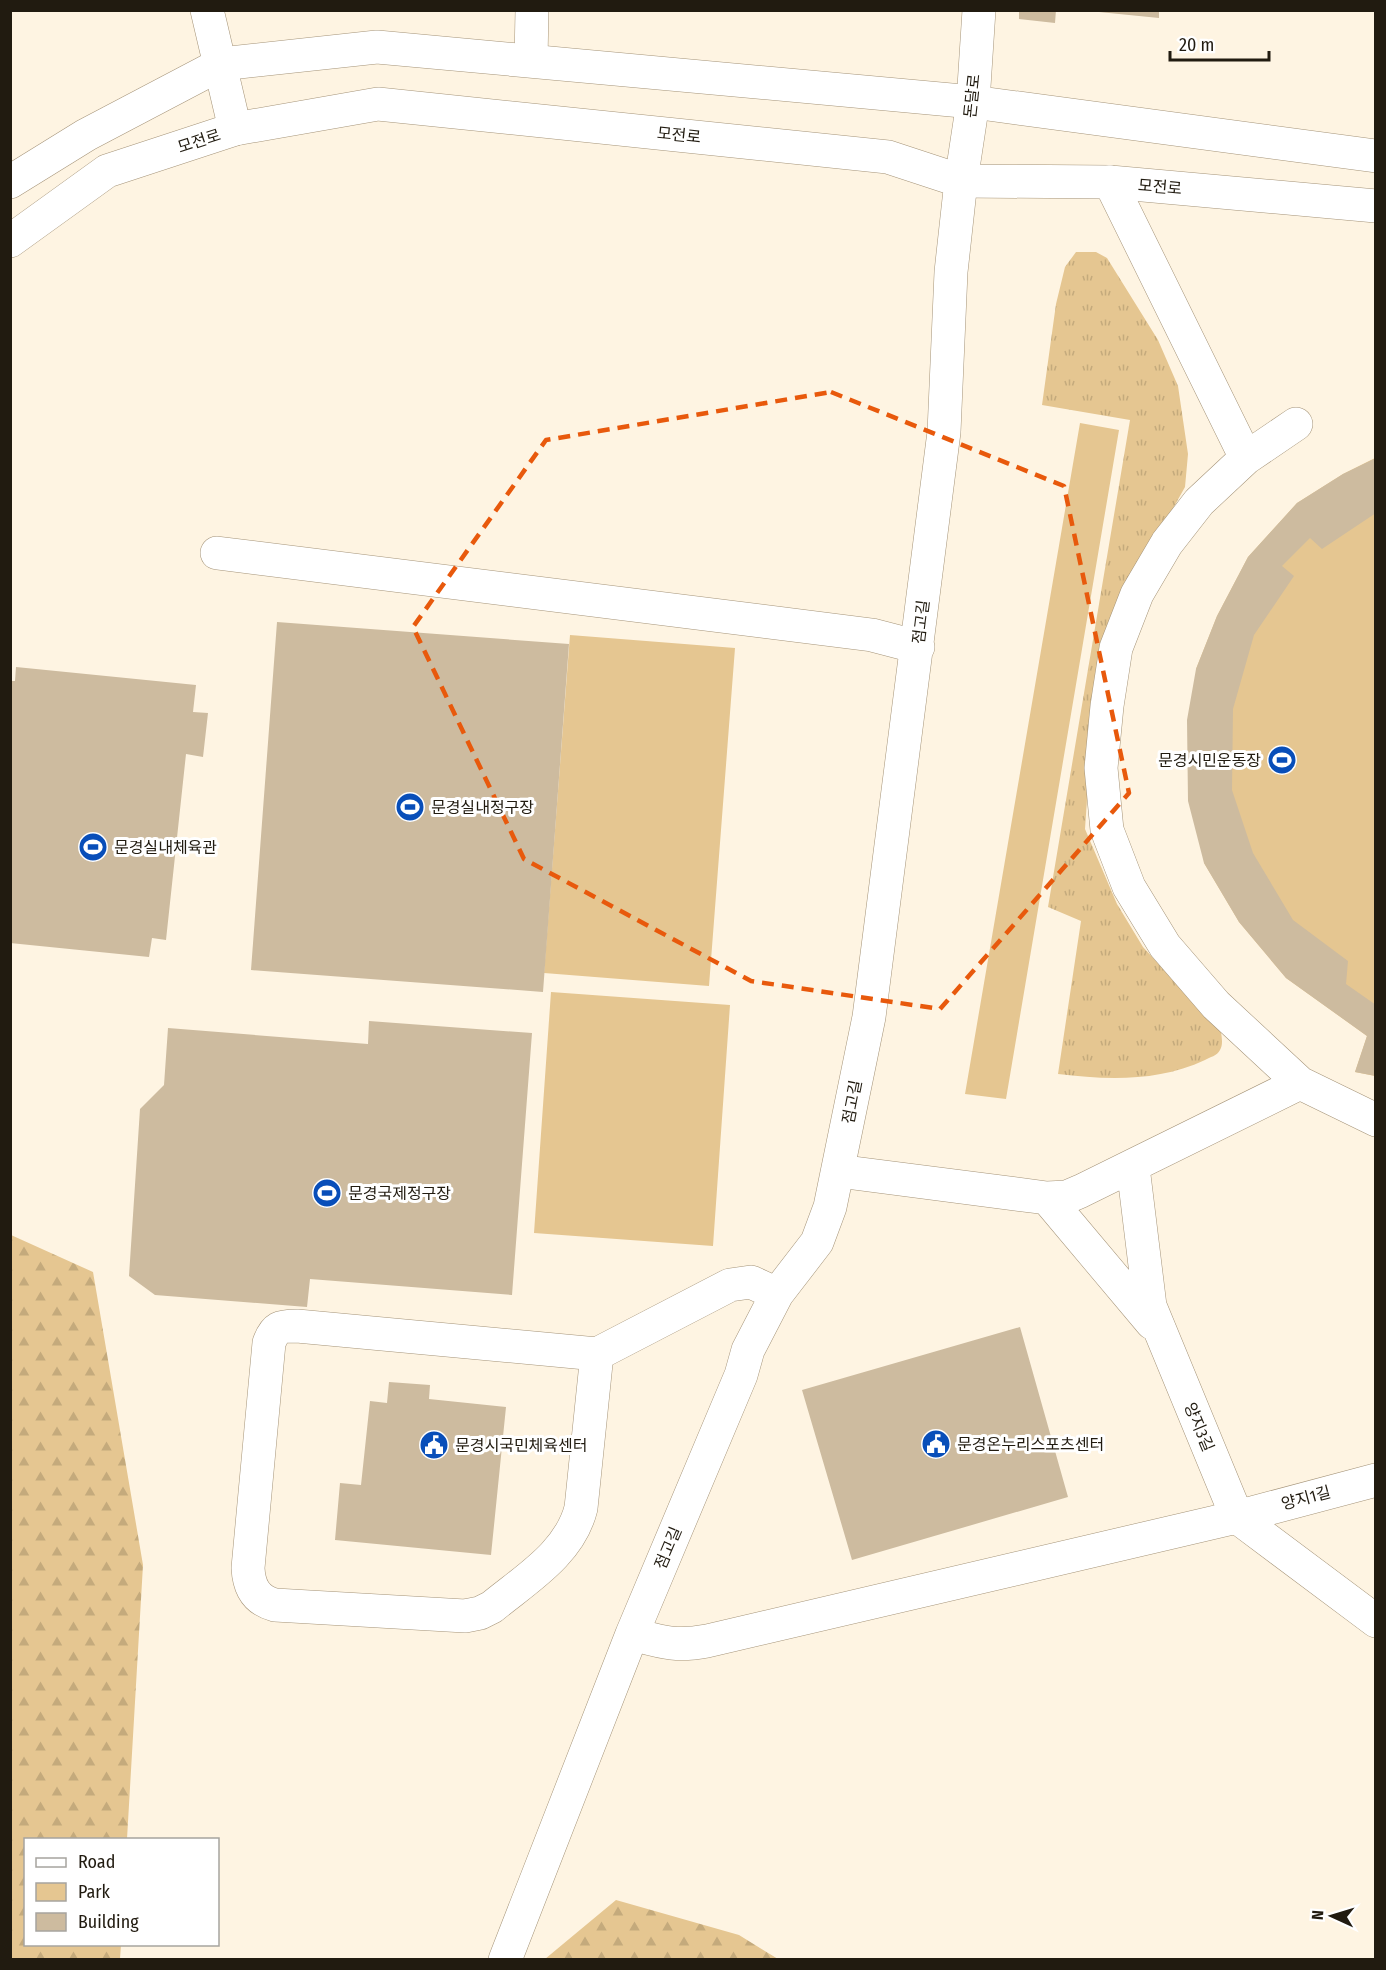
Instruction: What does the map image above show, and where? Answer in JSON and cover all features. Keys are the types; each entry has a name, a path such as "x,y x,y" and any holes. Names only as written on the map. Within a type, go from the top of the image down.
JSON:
{"main road":[{"path":"207,10 235,129"},
{"path":"531,60 532,10"},
{"name":"돈달로","path":"961,181 973,102 979,10"},
{"path":"10,182 86,135 221,64 377,47 973,102 1376,156"},
{"name":"모전로","path":"10,241 107,171 235,129 378,104 888,157 961,181 1110,182 1376,206"},
{"name":"점고길","path":"505,1959 632,1634 741,1376 748,1350 777,1294 817,1242 830,1207 869,1017 918,647 944,432 951,272 961,181"},
{"path":"1110,182 1246,458"},
{"path":"1296,424 1246,458 1199,502 1167,543 1137,594 1116,648 1107,706 1101,768 1107,830 1129,887 1165,946 1216,1005 1300,1083 1376,1120"},
{"path":"217,554 872,635 918,647"},
{"path":"838,1171 1047,1198 1067,1197 1133,1167 1300,1083"},
{"name":"양지3길","path":"1133,1167 1150,1306 1237,1517"},
{"path":"1047,1198 1161,1334"},
{"path":"597,1354 578,1521 561,1549 492,1607 465,1616 275,1605 263,1602 253,1591 248,1568 269,1343 273,1333 283,1326 597,1354 730,1285 751,1281 777,1294"},
{"name":"양지1길","path":"632,1634 671,1645 688,1645 1237,1517 1376,1480"},
{"path":"1237,1517 1376,1621"}],"highlighted area":[{"path":"831,392 1064,486 1129,793 940,1009 751,981 524,859 413,627 546,440"}],"green space":[{"path":"1076,252 1096,252 1107,258 1158,340 1178,386 1188,454 1185,487 1157,537 1088,785 1085,829 1117,904 1143,947 1221,1032 1222,1044 1215,1055 1187,1067 1132,1078 1058,1074 1081,921 1048,907 1130,420 1042,405 1056,304 1065,267"},
{"path":"1080,423 1119,430 1006,1099 965,1094"},
{"name":"문경시민운동장","path":"1375,458 1375,1076 1355,1072 1367,1036 1286,978 1239,922 1204,863 1196,669 1217,616 1248,557 1297,503 1343,474"},
{"path":"570,635 735,648 709,986 544,973"},
{"path":"551,992 730,1005 713,1246 534,1233"},
{"path":"11,1235 93,1272 143,1565 127,1838 24,1838 24,1946 121,1946 120,1959 11,1959"},
{"path":"616,1900 739,1935 778,1959 545,1959"}],"building":[{"path":"1019,10 1056,10 1055,23 1019,19"},
{"path":"1099,10 1159,10 1159,18 1099,12"},
{"path":"1376,458 1376,513 1322,549 1310,538 1282,566 1294,576 1254,635 1233,709 1232,790 1253,853 1293,920 1348,961 1346,984 1376,1005 1376,1076 1355,1072 1367,1036 1286,978 1239,922 1204,863 1188,801 1187,720 1196,669 1217,616 1248,557 1297,503 1343,474"},
{"name":"문경실내정구장","path":"277,622 569,644 543,992 251,970"},
{"name":"문경실내체육관","path":"16,667 196,685 193,712 208,713 203,757 186,754 166,940 152,938 149,957 10,943 10,681 15,681"},
{"name":"문경국제정구장","path":"369,1021 532,1033 512,1295 310,1279 307,1307 155,1295 129,1276 140,1109 164,1085 168,1028 368,1044"},
{"name":"문경온누리스포츠센터","path":"1020,1327 1068,1497 852,1560 802,1390"},
{"name":"문경시국민체육센터","path":"389,1382 430,1385 429,1399 506,1407 491,1555 335,1540 340,1483 361,1485 370,1401 387,1403"}],"place":[{"name":"문경시민운동장","path":"1282,760"},
{"name":"문경실내정구장","path":"410,807"},
{"name":"문경실내체육관","path":"93,847"},
{"name":"문경국제정구장","path":"327,1193"},
{"name":"문경온누리스포츠센터","path":"936,1444"},
{"name":"문경시국민체육센터","path":"434,1445"}]}
